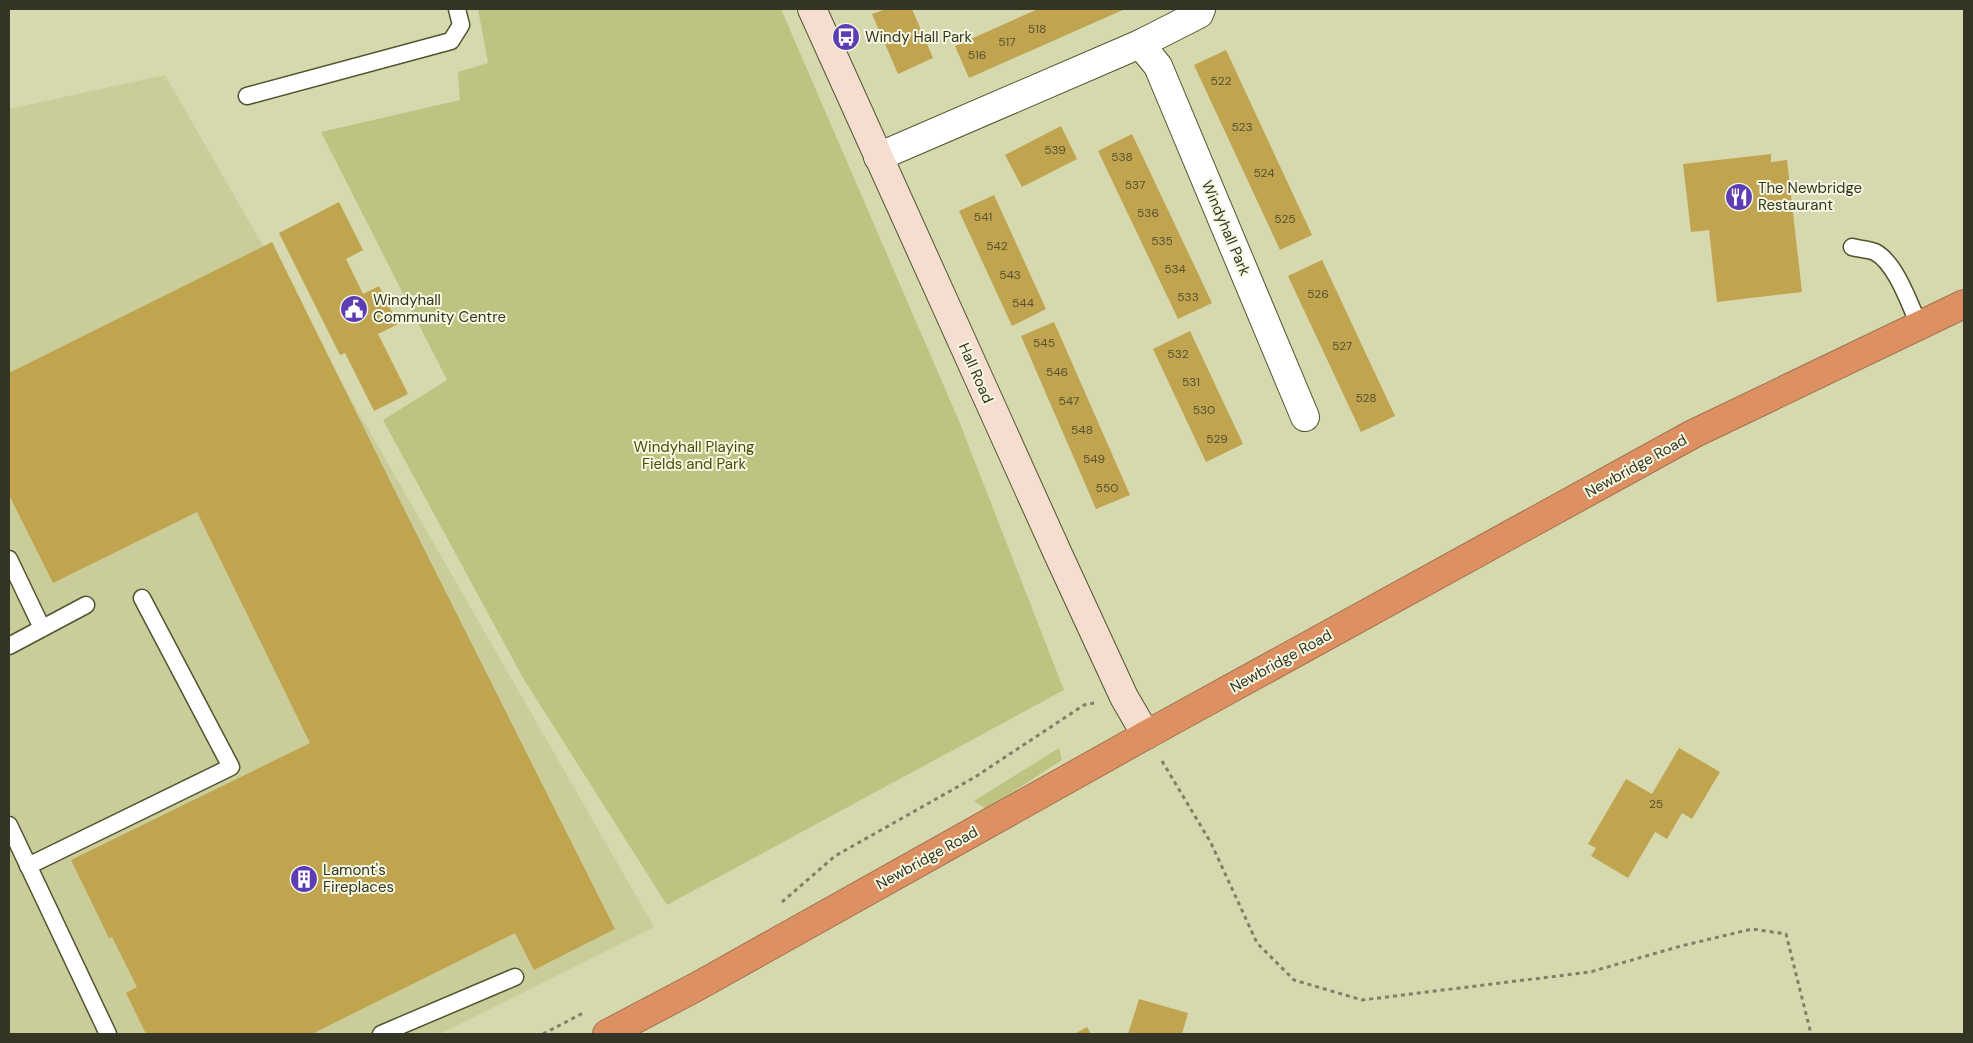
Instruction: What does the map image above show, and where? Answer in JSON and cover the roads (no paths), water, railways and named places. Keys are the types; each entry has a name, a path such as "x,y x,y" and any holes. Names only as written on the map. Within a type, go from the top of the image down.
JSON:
{"highway":[{"name":"Newbridge Road","path":"606,1034 707,981 1146,735 1693,434 1964,304"}],"street":[{"name":"Hall Road","path":"812,9 1124,697 1146,735"},
{"path":"878,157 1140,44 1199,14 1201,9"},
{"name":"Windyhall Park","path":"1140,44 1158,66 1305,417"}],"lane":[{"path":"247,96 451,41 461,25 457,9"},
{"path":"1852,247 1875,252 1888,263 1897,277 1920,325"},
{"path":"9,559 42,628"},
{"path":"28,866 231,767 142,598"},
{"path":"9,646 86,605"},
{"path":"9,825 108,1034"},
{"path":"381,1034 515,976"}],"place":[{"name":"Windy Hall Park","path":"846,37"},
{"name":"The Newbridge Restaurant","path":"1739,197"},
{"name":"Windyhall Community Centre","path":"354,309"},
{"name":"Lamont's Fireplaces","path":"304,879"}],"park label":[{"name":"Windyhall Playing Fields and Park","path":"694,456"}]}
